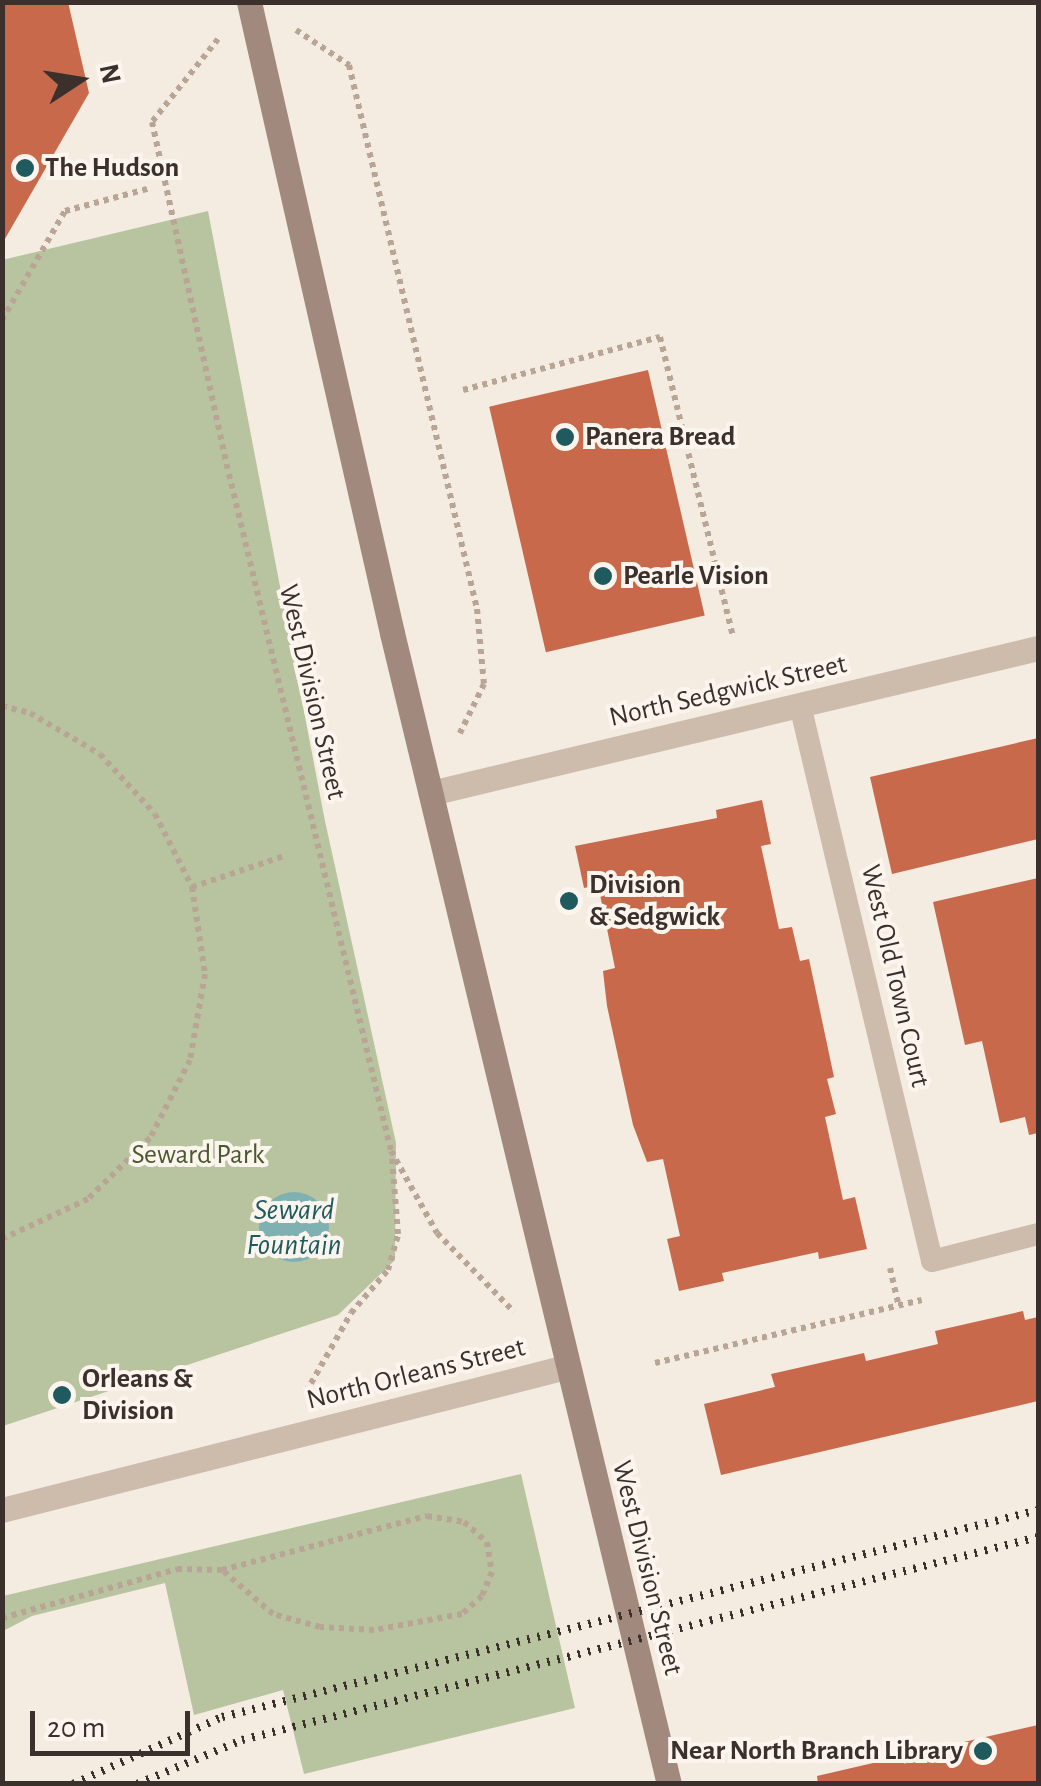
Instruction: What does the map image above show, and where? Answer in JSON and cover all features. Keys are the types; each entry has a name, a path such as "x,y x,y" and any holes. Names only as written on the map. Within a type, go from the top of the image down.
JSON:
{"main road":[{"name":"West Division Street","path":"249,2 431,793 668,1784"}],"street":[{"name":"North Sedgwick Street","path":"431,793 1038,648"},
{"name":"North Orleans Street","path":"2,1510 566,1366"}],"lane":[{"name":"West Old Town Court","path":"800,705 932,1261 1038,1234"}],"path":[{"path":"285,24 350,65 477,609 484,684 431,793"},
{"name":"West Division Street","path":"223,32 152,122 390,1151 438,1233 566,1366"},
{"path":"3,318 65,210 151,188"},
{"path":"463,390 660,337 732,636"},
{"path":"2,706 30,713 100,754 155,814 192,887 205,974 190,1060 150,1138 88,1199 2,1239"},
{"path":"192,887 286,855"},
{"name":"North Orleans Street","path":"280,1439 351,1313 388,1270 399,1206 390,1151"},
{"path":"656,1363 934,1297"},
{"path":"2,1618 177,1569 222,1570 427,1516 464,1522 488,1542 492,1572 482,1596 462,1614 374,1630 320,1627 273,1614 222,1570"}],"green space":[{"name":"Seward Park","path":"208,211 325,821 396,1143 395,1260 338,1315 3,1426 2,260"},
{"path":"521,1474 575,1708 304,1774 283,1690 194,1715 165,1583 32,1616 3,1631 3,1596"}],"water":[{"name":"Seward Fountain","path":"294,1192 308,1194 319,1202 327,1213 327,1241 319,1252 308,1260 294,1262 280,1260 269,1252 261,1241 259,1227 261,1213 269,1202 280,1194"}],"building":[{"name":"The Hudson","path":"2,2 68,2 89,93 2,244"},
{"path":"648,370 705,616 546,652 489,407"},
{"path":"1038,738 1038,839 892,874 870,777"},
{"path":"762,800 771,844 761,846 779,929 792,927 800,961 809,959 834,1077 827,1079 836,1114 825,1117 843,1200 855,1197 867,1249 819,1259 818,1252 722,1273 724,1281 679,1291 667,1239 680,1236 663,1159 647,1162 633,1125 607,1006 603,971 615,968 598,885 584,888 575,846 717,818 716,810"},
{"path":"1038,878 1038,1133 1029,1135 1025,1117 1000,1123 982,1041 965,1045 933,902"},
{"path":"1023,1311 1025,1320 1038,1317 1038,1401 721,1475 704,1404 775,1387 771,1374 864,1353 866,1361 938,1344 935,1331"},
{"name":"Near North Branch Library","path":"1038,1725 1038,1784 818,1784 817,1776"}],"railway":[{"path":"73,1784 222,1717 1038,1510"},
{"path":"137,1784 242,1740 1038,1537"}],"place":[{"name":"The Hudson","path":"25,168"},
{"name":"Panera Bread","path":"565,437"},
{"name":"Pearle Vision","path":"603,576"},
{"name":"Division & Sedgwick","path":"569,901"},
{"name":"Orleans & Division","path":"62,1395"},
{"name":"Near North Branch Library","path":"983,1751"}]}
